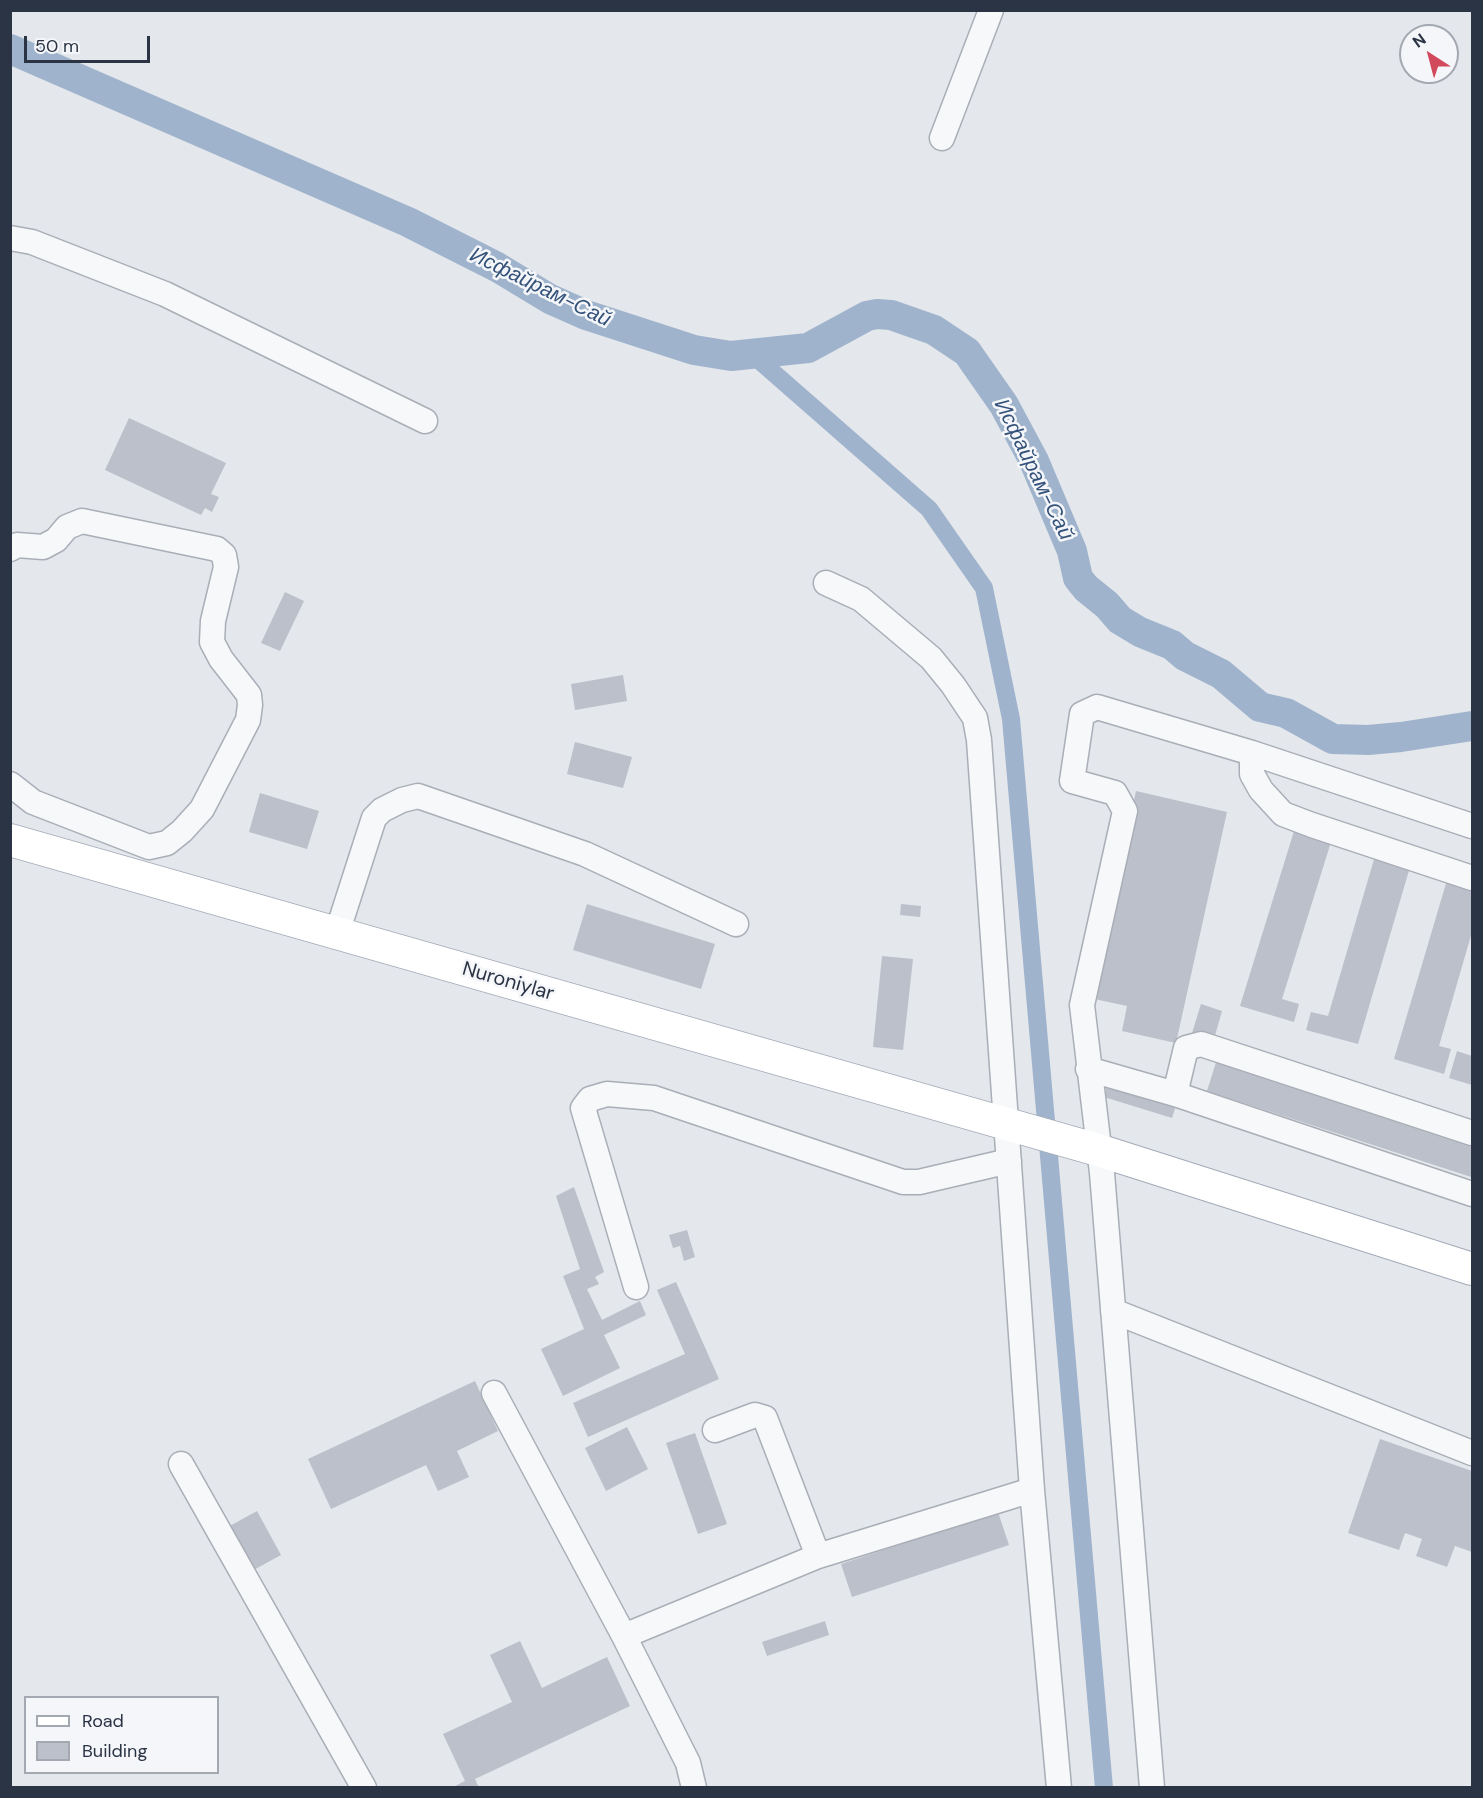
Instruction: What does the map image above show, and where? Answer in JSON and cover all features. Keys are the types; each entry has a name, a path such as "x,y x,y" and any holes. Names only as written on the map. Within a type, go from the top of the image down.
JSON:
{"main road":[{"name":"Nuroniylar","path":"10,840 1098,1150 1473,1269"}],"street":[{"path":"942,138 991,10"},
{"path":"10,238 32,242 165,294 425,421"},
{"path":"10,549 17,545 43,547 56,540 67,527 82,521 217,549 224,555 226,567 213,621 212,642 221,659 249,695 250,705 248,720 202,809 182,831 167,843 149,847 33,802 10,784"},
{"path":"826,583 861,599 931,658 975,718 980,752 1032,1490 1059,1788"},
{"path":"1152,1788 1113,1311 1082,1005 1125,811 1115,793 1072,781 1082,714 1097,707 1252,753 1473,826"},
{"path":"1252,753 1252,774 1256,782 1283,814 1473,878"},
{"path":"337,933 374,819 382,810 402,800 418,796 585,854 736,924"},
{"path":"1175,1094 1186,1048 1201,1044 1473,1133"},
{"path":"1088,1069 1175,1094 1473,1194"},
{"path":"636,1287 583,1108 590,1100 607,1094 654,1098 903,1182 919,1182 1009,1161"},
{"path":"1113,1311 1473,1453"},
{"path":"494,1394 624,1636 688,1763 694,1788"},
{"path":"715,1430 755,1414 765,1418 818,1556"},
{"path":"181,1464 364,1788"},
{"path":"624,1636 818,1556 1032,1490"}],"building":[{"path":"129,418 226,463 211,494 219,497 212,512 205,508 201,515 105,470"},
{"path":"285,592 304,601 280,651 261,643"},
{"path":"623,675 627,701 575,710 571,684"},
{"path":"575,742 632,757 623,788 567,774"},
{"path":"1136,791 1227,812 1176,1043 1122,1031 1127,1006 1090,998"},
{"path":"260,793 319,811 307,849 249,832"},
{"path":"1294,831 1331,842 1282,999 1299,1004 1294,1022 1240,1006"},
{"path":"1375,856 1410,867 1358,1044 1306,1030 1311,1012 1328,1016"},
{"path":"1447,880 1472,888 1472,932 1439,1046 1451,1049 1444,1074 1394,1059"},
{"path":"587,904 715,944 701,989 573,950"},
{"path":"901,904 921,906 920,917 900,915"},
{"path":"882,956 913,959 903,1050 873,1047"},
{"path":"1201,1004 1222,1011 1214,1039 1192,1033"},
{"path":"1457,1051 1472,1056 1472,1085 1449,1078"},
{"path":"1217,1059 1472,1142 1471,1177 1207,1091"},
{"path":"1108,1082 1177,1102 1172,1118 1104,1097"},
{"path":"574,1187 604,1272 595,1277 599,1284 587,1289 602,1320 640,1301 646,1315 604,1335 620,1368 563,1396 541,1349 584,1329 563,1276 580,1269 556,1196"},
{"path":"687,1230 695,1257 684,1261 680,1246 673,1248 669,1235"},
{"path":"676,1282 719,1379 588,1437 573,1403 685,1354 657,1290"},
{"path":"475,1381 498,1431 457,1451 469,1477 438,1491 426,1465 331,1509 308,1459"},
{"path":"627,1427 648,1469 606,1491 585,1448"},
{"path":"695,1433 727,1524 698,1534 666,1443"},
{"path":"1380,1439 1472,1471 1472,1552 1455,1546 1447,1567 1416,1556 1422,1539 1405,1533 1399,1550 1348,1533"},
{"path":"257,1511 281,1555 250,1572 226,1528"},
{"path":"998,1512 1009,1545 852,1597 841,1564"},
{"path":"825,1621 829,1635 767,1656 762,1642"},
{"path":"520,1641 542,1688 607,1657 630,1706 475,1779 479,1788 451,1788 465,1781 443,1734 512,1702 490,1655"}],"waterway":[{"name":"Исфайрам-Сай","path":"10,49 408,222 497,267 550,299 586,315 694,350 731,356 808,348 867,316 877,314 891,315 934,330 967,352 1004,405 1034,461 1072,551 1078,578 1120,620 1140,632 1172,645 1185,656 1221,674 1260,707 1286,713 1333,739 1368,740 1401,737 1472,726"},
{"path":"752,354 929,509 984,588 1011,719 1104,1788"}]}
